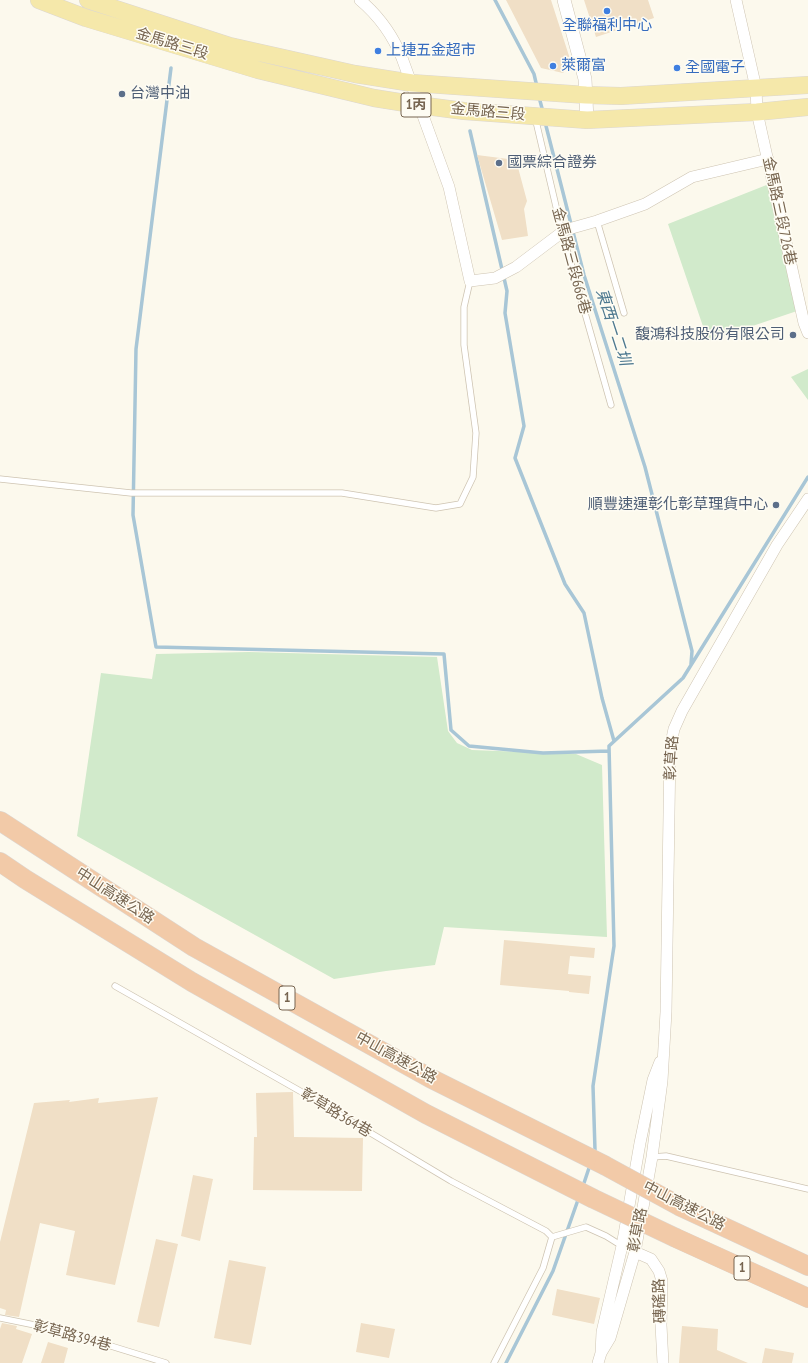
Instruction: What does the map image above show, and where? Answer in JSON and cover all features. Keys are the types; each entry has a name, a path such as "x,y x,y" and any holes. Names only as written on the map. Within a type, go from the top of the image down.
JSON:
{"highway":[{"name":"中山高速公路","path":"0,821 194,948 430,1078 596,1161 682,1207 808,1266"},
{"name":"中山高速公路","path":"0,862 199,986 426,1114 584,1194 808,1298"}],"main road":[{"name":"金馬路三段","path":"38,0 86,18 129,22 355,74 412,83 621,96 808,85"},
{"name":"金馬路三段","path":"88,0 129,22 258,70 374,98 418,105 464,111 587,120 757,112 808,107"}],"street":[{"path":"360,0 377,16 395,42 412,83 418,105 449,187 470,281 495,278 510,270 564,231 645,204 692,177 768,159"},
{"path":"564,0 585,79 587,120"},
{"name":"金馬路三段726巷","path":"736,0 756,88 757,112 804,323 808,333"},
{"name":"彰草路","path":"600,1358 610,1338 634,1252 652,1157 662,1081 666,1012 670,748 674,729 773,551 808,499"},
{"name":"彰草路","path":"600,1358 602,1332 622,1246 640,1142 653,1080 663,1054"},
{"name":"磚磘路","path":"634,1252 651,1259 659,1271 662,1281 661,1326 663,1363"}],"lane":[{"name":"金馬路三段666巷","path":"535,116 564,231 611,405"},
{"path":"597,221 624,313"},
{"path":"0,480 131,493 342,493 436,508 460,504 473,477 476,433 464,345 464,307 470,281"},
{"name":"彰草路364巷","path":"116,986 451,1181 555,1236"},
{"path":"652,1157 666,1156 808,1190"},
{"path":"494,1363 543,1268 555,1236 586,1228 606,1236 622,1246"},
{"name":"彰草路394巷","path":"0,1318 59,1330 166,1363"}],"green space":[{"path":"769,184 797,311 708,341 668,224"},
{"path":"808,369 808,400 791,377"},
{"path":"249,652 437,657 448,731 457,743 472,750 576,754 602,765 607,937 444,927 435,965 334,979 77,836 101,673 152,679 156,654"}],"building":[{"path":"506,0 551,0 571,62 563,73 541,68"},
{"path":"584,0 648,0 654,18 596,37"},
{"path":"477,155 516,160 527,201 524,209 528,236 502,240"},
{"path":"504,940 595,948 594,958 570,956 568,974 591,976 589,994 500,985"},
{"path":"293,1092 294,1137 363,1138 362,1191 253,1190 254,1137 257,1137 256,1093"},
{"path":"158,1097 115,1285 66,1275 75,1231 40,1223 19,1317 5,1315 6,1310 0,1308 0,1242 34,1103 70,1100 69,1102 99,1098 98,1103"},
{"path":"193,1175 213,1179 200,1241 181,1236"},
{"path":"156,1239 178,1244 159,1327 137,1322"},
{"path":"229,1260 266,1267 251,1345 214,1338"},
{"path":"557,1289 600,1298 594,1324 552,1315"},
{"path":"2,1323 17,1326 16,1329 32,1334 22,1363 0,1363 0,1329"},
{"path":"361,1323 395,1329 389,1358 356,1352"},
{"path":"682,1326 718,1329 717,1350 748,1363 679,1363"},
{"path":"48,1342 68,1348 64,1363 41,1363"},
{"path":"765,1348 794,1353 792,1363 762,1363"}],"waterway":[{"name":"東西一二圳","path":"495,0 534,74 537,87"},
{"path":"171,68 136,349 133,515 156,647 444,654 451,730 469,746 543,753 609,751"},
{"name":"東西一二圳","path":"539,97 543,112"},
{"name":"東西一二圳","path":"545,122 584,275 645,467 692,651 691,664"},
{"path":"470,131 507,291 505,313 524,426 515,458 565,584 584,613 602,698 614,741"},
{"path":"594,1154 593,1086 614,946 609,746 683,678 808,477"},
{"path":"583,1186 590,1165"},
{"path":"506,1363 553,1271 579,1197"}],"place":[{"name":"全聯福利中心","path":"607,11"},
{"name":"上捷五金超市","path":"378,51"},
{"name":"萊爾富","path":"553,66"},
{"name":"全國電子","path":"677,68"},
{"name":"台灣中油","path":"122,94"},
{"name":"國票綜合證券","path":"499,163"},
{"name":"馥鴻科技股份有限公司","path":"793,335"},
{"name":"順豐速運彰化彰草理貨中心","path":"776,505"}]}
